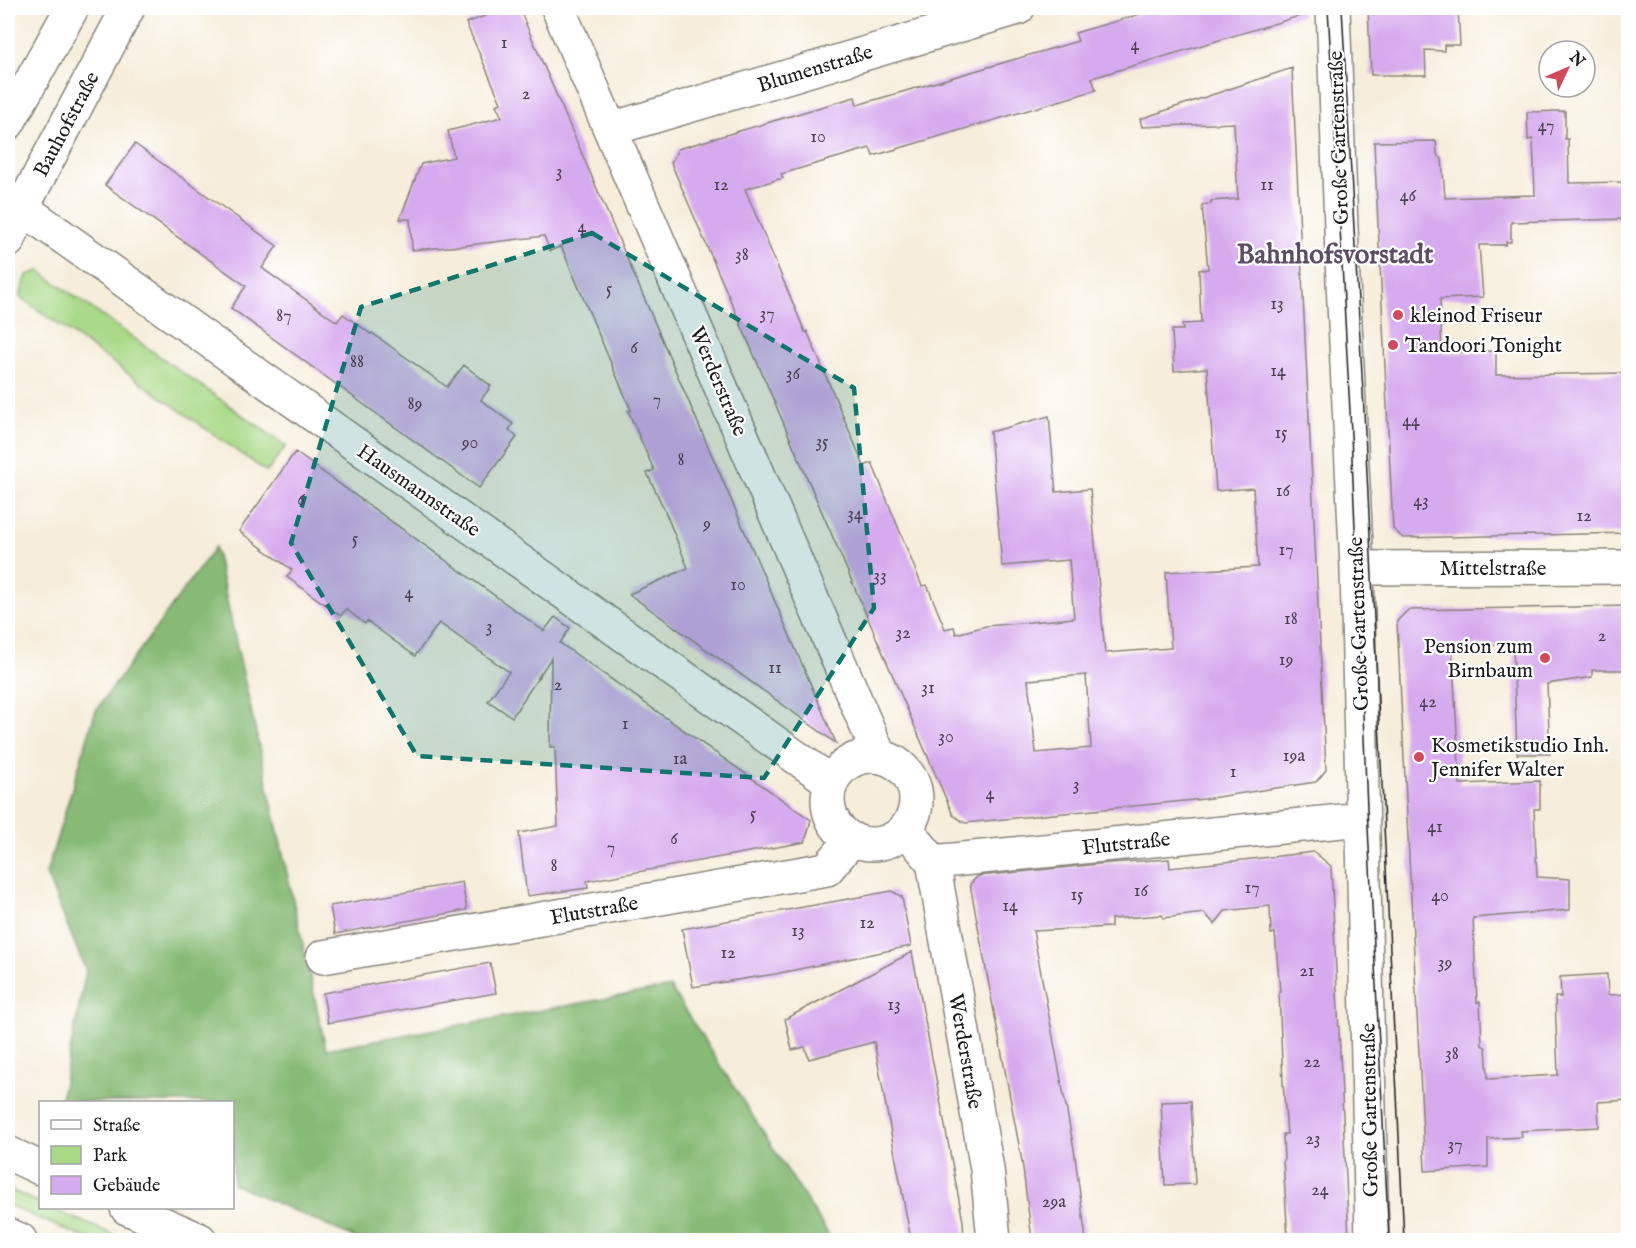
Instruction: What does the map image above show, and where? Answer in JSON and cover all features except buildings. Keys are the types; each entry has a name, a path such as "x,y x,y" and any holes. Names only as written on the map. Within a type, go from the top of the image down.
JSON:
{"street":[{"path":"8,123 72,8"},
{"name":"Bauhofstraße","path":"8,241 15,203 128,8"},
{"name":"Werderstraße","path":"558,8 879,755"},
{"name":"Blumenstraße","path":"611,129 1018,8"},
{"name":"Große Gartenstraße","path":"1333,8 1357,568 1372,1240"},
{"name":"Hausmannstraße","path":"15,203 831,782"},
{"name":"Mittelstraße","path":"1357,568 1629,567"},
{"path":"879,755 903,767 916,791 916,804 913,817 906,829 895,838 872,844 852,839 841,832 828,809 828,795 831,782 838,770 850,761 864,756 879,755"},
{"name":"Flutstraße","path":"933,862 1362,819"},
{"path":"906,829 933,862"},
{"name":"Flutstraße","path":"322,957 827,870 852,839"},
{"name":"Werderstraße","path":"933,862 987,1169 994,1240"},
{"path":"8,1153 39,1168"},
{"path":"130,1209 200,1240"},
{"path":"8,1235 20,1240"}],"highlighted area":[{"path":"592,233 854,388 874,608 764,778 417,756 291,543 361,307"}],"green space":[{"path":"39,271 286,446 267,472 20,297 27,275"},
{"path":"215,547 326,1049 670,987 832,1240 360,1240 234,1184 234,1101 60,1101 86,971 46,874 96,710"},
{"path":"8,1189 39,1203 39,1209 52,1209 126,1240 89,1240 8,1205"}],"tram line":[{"path":"1328,8 1350,411 1389,1240"},
{"path":"1342,8 1404,1240"}],"place":[{"name":"kleinod Friseur","path":"1398,315"},
{"name":"Tandoori Tonight","path":"1393,345"},
{"name":"Pension zum Birnbaum","path":"1545,658"},
{"name":"Kosmetikstudio Inh. Jennifer Walter","path":"1419,757"}],"district":[{"name":"Bahnhofsvorstadt","path":"1335,254"}]}
